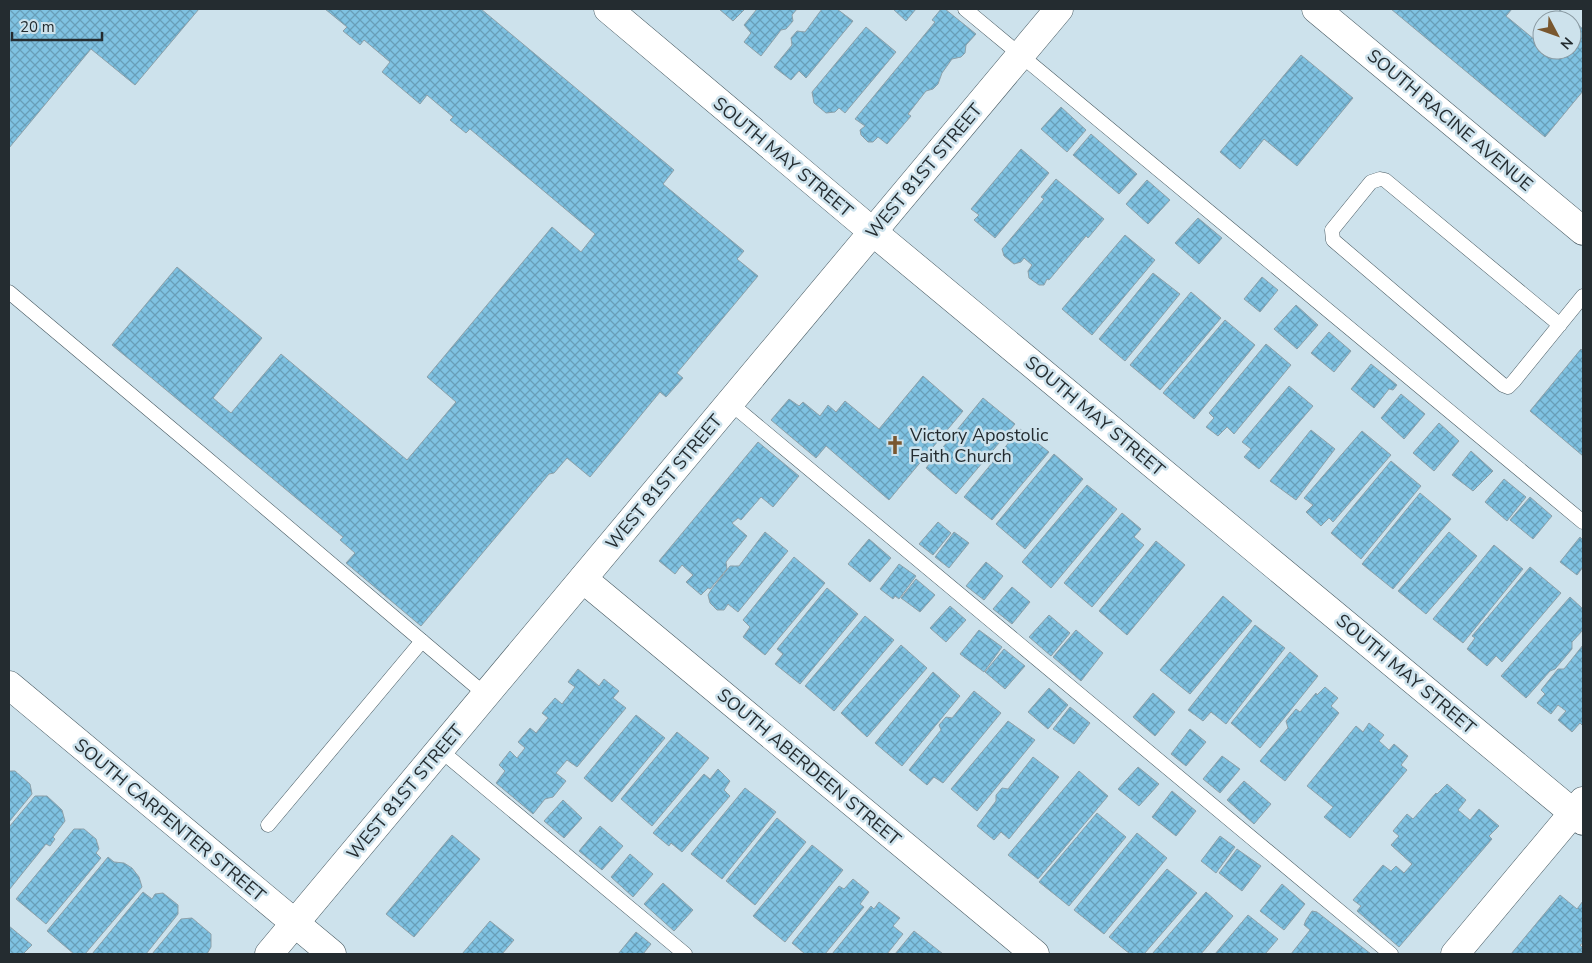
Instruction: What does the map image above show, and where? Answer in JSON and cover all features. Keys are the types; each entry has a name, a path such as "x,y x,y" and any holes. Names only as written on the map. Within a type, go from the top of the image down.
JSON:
{"street":[{"name":"SOUTH MAY STREET","path":"608,9 873,232 1580,811"},
{"name":"WEST 81ST STREET","path":"269,954 1059,9"},
{"name":"SOUTH RACINE AVENUE","path":"1316,9 1583,230"},
{"name":"SOUTH ABERDEEN STREET","path":"583,579 1034,954"},
{"name":"SOUTH CARPENTER STREET","path":"9,685 332,954"},
{"path":"1455,954 1580,811"}],"lane":[{"path":"965,9 1583,522"},
{"path":"1560,325 1385,180 1380,179 1371,182 1332,230 1333,240 1503,385 1511,385 1560,325 1581,303"},
{"path":"9,292 486,695"},
{"path":"730,403 1391,954"},
{"path":"268,825 422,641"},
{"path":"440,750 685,954"}],"building":[{"path":"9,9 199,9 135,85 91,49 9,148"},
{"path":"325,9 481,9 674,170 663,184 744,251 737,259 758,276 677,373 683,378 666,397 660,392 590,477 567,458 554,473 549,474 421,626 346,563 355,553 340,540 343,537 112,345 177,267 262,338 213,398 231,413 281,354 407,460 456,402 427,377 552,227 581,252 595,234 470,129 466,133 450,120 453,117 427,95 420,104 382,72 390,62 364,40 360,45 343,31 347,27"},
{"path":"719,9 745,9 733,21"},
{"path":"757,9 797,9 792,15 793,21 786,29 781,30 761,56 744,42 751,33 744,25"},
{"path":"822,9 837,9 853,21 806,78 799,71 791,80 774,67 792,45 791,38 797,31 805,32"},
{"path":"893,9 916,9 906,21"},
{"path":"941,9 945,9 976,34 966,45 965,53 961,57 952,59 942,73 938,84 933,89 926,91 908,114 911,116 887,144 878,137 873,142 868,142 861,135 860,130 865,126 855,119 935,22 932,20"},
{"path":"1391,9 1512,9 1506,16 1532,38 1532,60 1582,60 1583,29 1583,91 1545,137"},
{"path":"866,27 896,52 845,113 839,108 835,112 826,113 814,103 812,92"},
{"path":"1301,55 1353,98 1297,166 1264,139 1240,169 1220,152"},
{"path":"1061,107 1086,130 1067,152 1041,129"},
{"path":"1091,134 1137,174 1119,194 1073,155"},
{"path":"1021,149 1049,173 995,238 974,220 979,215 971,209"},
{"path":"1056,179 1104,219 1088,238 1086,236 1049,280 1047,279 1044,285 1039,285 1029,278 1028,271 1032,265 1024,258 1021,262 1014,264 1004,256 1002,249 1044,199 1041,197"},
{"path":"1147,180 1170,200 1148,224 1126,204"},
{"path":"1198,218 1222,238 1199,264 1175,243"},
{"path":"1125,235 1155,260 1092,335 1062,309"},
{"path":"1153,273 1180,294 1125,361 1099,339"},
{"path":"1262,277 1278,290 1260,312 1244,299"},
{"path":"1191,292 1221,318 1160,390 1130,365"},
{"path":"1296,305 1318,325 1297,349 1274,329"},
{"path":"1225,320 1255,345 1194,419 1163,393"},
{"path":"1329,332 1351,351 1334,372 1311,353"},
{"path":"1266,344 1291,365 1234,434 1227,427 1218,436 1206,427 1214,418 1209,413"},
{"path":"1581,349 1583,351 1583,456 1530,411"},
{"path":"1371,364 1397,385 1393,390 1389,389 1374,408 1351,389"},
{"path":"923,376 963,411 889,500 826,446 816,458 771,420 789,399 799,406 803,402 820,416 828,405 836,412 845,401 879,429"},
{"path":"1289,386 1313,406 1259,469 1244,457 1251,449 1242,442"},
{"path":"1401,394 1425,414 1404,439 1381,418"},
{"path":"983,398 1015,424 956,494 926,468"},
{"path":"1439,423 1459,441 1434,471 1413,453"},
{"path":"1020,429 1049,452 992,520 964,497"},
{"path":"1311,430 1335,449 1296,500 1270,481"},
{"path":"1362,431 1391,455 1333,522 1329,518 1321,526 1306,512 1313,505 1304,498"},
{"path":"758,442 799,476 773,507 761,497 741,520 738,518 732,523 747,536 726,562 727,569 710,589 708,588 701,595 686,582 693,575 682,565 675,574 659,561"},
{"path":"1471,451 1493,471 1473,491 1452,475"},
{"path":"1054,454 1083,479 1025,549 996,524"},
{"path":"1391,461 1421,486 1361,559 1331,533"},
{"path":"1504,479 1526,497 1507,521 1485,502"},
{"path":"1087,485 1117,509 1051,588 1022,562"},
{"path":"1420,493 1451,519 1393,589 1362,564"},
{"path":"1530,497 1552,516 1533,539 1510,520"},
{"path":"1122,513 1141,529 1134,537 1144,545 1092,607 1064,583"},
{"path":"938,522 951,533 933,555 919,544"},
{"path":"765,532 788,551 738,612 728,604 724,610 717,610 710,603 708,595 711,590 730,566 739,566"},
{"path":"954,532 969,543 949,568 935,557"},
{"path":"1449,532 1477,556 1426,614 1398,591"},
{"path":"1580,537 1583,540 1583,567 1577,575 1560,562"},
{"path":"869,539 891,558 870,582 848,564"},
{"path":"1156,541 1185,565 1127,635 1099,611"},
{"path":"1494,545 1523,569 1463,643 1433,619"},
{"path":"794,557 825,583 765,655 743,637 750,627 743,620"},
{"path":"986,562 1003,576 984,600 966,586"},
{"path":"899,564 916,576 899,599 895,596 893,599 880,589"},
{"path":"1530,567 1561,593 1502,662 1496,656 1487,666 1467,649 1475,638 1472,636"},
{"path":"916,579 935,595 920,612 901,598"},
{"path":"1012,587 1030,602 1012,624 993,609"},
{"path":"827,588 858,614 800,684 775,664 783,654 777,649"},
{"path":"1223,596 1252,621 1190,694 1160,670"},
{"path":"1570,597 1583,609 1583,630 1572,642 1572,649 1526,698 1501,676"},
{"path":"950,606 966,620 946,642 930,628"},
{"path":"1049,615 1070,633 1051,656 1029,637"},
{"path":"865,616 894,640 834,711 805,686"},
{"path":"1255,625 1285,648 1226,724 1211,712 1203,721 1188,710"},
{"path":"979,630 1002,647 984,672 960,654"},
{"path":"1076,630 1103,653 1081,681 1053,657"},
{"path":"901,645 927,668 867,737 841,713"},
{"path":"1583,645 1583,726 1580,723 1572,732 1558,720 1566,711 1558,705 1551,714 1537,703 1545,694 1541,690 1558,669 1564,669"},
{"path":"1004,649 1025,666 1005,689 985,672"},
{"path":"1290,652 1318,676 1260,748 1231,723"},
{"path":"578,669 599,686 604,679 619,691 613,698 626,708 577,767 567,760 556,773 566,781 553,797 545,799 533,814 496,783 505,771 499,765 510,751 517,758 525,748 518,742 530,728 536,733 548,718 542,713 555,698 562,704 575,687 568,682"},
{"path":"933,672 960,696 902,766 875,743"},
{"path":"1325,687 1338,698 1331,706 1339,713 1285,781 1260,761 1288,728 1286,721 1296,709 1300,712 1316,693 1317,695"},
{"path":"1049,688 1068,705 1048,729 1028,712"},
{"path":"974,691 1001,713 943,783 934,777 927,785 909,770 941,730 939,725 946,717 952,718"},
{"path":"1153,693 1175,712 1155,736 1133,717"},
{"path":"1070,707 1090,723 1074,744 1053,729"},
{"path":"636,715 665,738 612,802 584,778"},
{"path":"1008,721 1035,740 977,811 951,789"},
{"path":"1369,723 1384,735 1379,741 1389,750 1394,744 1408,756 1401,765 1407,770 1350,838 1324,817 1333,807 1307,786 1356,726 1363,732"},
{"path":"1190,729 1206,742 1186,766 1171,754"},
{"path":"677,732 709,758 652,826 621,799"},
{"path":"1222,756 1240,769 1220,793 1203,779"},
{"path":"1033,757 1059,777 1009,839 1001,832 994,840 977,826 996,801 996,795 1002,788 1008,789"},
{"path":"1138,767 1159,784 1139,806 1118,789"},
{"path":"718,769 730,781 724,790 730,796 682,852 671,843 669,846 653,833 704,774 710,779"},
{"path":"9,771 15,771 30,784 32,794 9,822"},
{"path":"1079,771 1108,796 1038,879 1008,855"},
{"path":"1244,781 1271,804 1254,824 1227,800"},
{"path":"1447,784 1466,800 1458,810 1470,820 1479,809 1499,826 1489,836 1492,839 1399,947 1357,911 1361,906 1353,900 1383,865 1391,871 1396,866 1404,873 1412,864 1391,845 1399,836 1393,831 1407,814 1413,819 1436,793"},
{"path":"745,788 776,812 722,879 691,854"},
{"path":"1172,791 1196,811 1176,836 1152,817"},
{"path":"35,796 47,796 62,810 65,821 53,837 55,839 50,846 46,844 9,890 9,827"},
{"path":"563,800 582,818 564,838 544,821"},
{"path":"1097,813 1126,837 1069,906 1039,882"},
{"path":"777,818 806,842 755,905 726,881"},
{"path":"600,826 623,846 602,870 579,851"},
{"path":"74,829 84,829 96,839 99,849 96,853 101,858 46,924 16,899"},
{"path":"1137,833 1167,858 1104,934 1074,910"},
{"path":"452,835 480,859 414,937 386,914"},
{"path":"1220,836 1235,847 1216,873 1201,861"},
{"path":"812,845 843,870 785,942 753,916"},
{"path":"1237,849 1261,866 1242,891 1219,873"},
{"path":"630,854 653,874 633,897 611,877"},
{"path":"108,857 114,862 124,863 132,868 139,877 142,887 85,954 74,954 47,931"},
{"path":"1167,869 1197,893 1144,954 1130,954 1109,937"},
{"path":"853,879 869,892 860,904 864,907 825,954 805,954 792,943 839,886 844,889"},
{"path":"663,883 693,910 674,931 644,904"},
{"path":"1282,884 1305,904 1284,930 1260,911"},
{"path":"143,892 152,899 155,894 163,893 178,905 178,914 146,954 92,954"},
{"path":"1206,892 1233,916 1201,954 1152,954"},
{"path":"1560,895 1577,909 1583,901 1583,943 1580,945 1583,948 1583,954 1511,954"},
{"path":"879,902 900,918 893,926 903,934 887,954 832,954 871,906 874,909"},
{"path":"1312,911 1317,912 1371,954 1291,954 1310,930 1304,925"},
{"path":"1248,915 1278,939 1265,954 1215,954"},
{"path":"192,918 211,934 211,947 207,954 152,954 181,919"},
{"path":"490,921 514,940 502,954 462,954"},
{"path":"9,926 32,945 23,954 9,954"},
{"path":"914,931 943,954 895,954"},
{"path":"636,932 651,944 643,954 618,954"}],"place":[{"name":"Victory Apostolic Faith Church","path":"895,445"}]}
